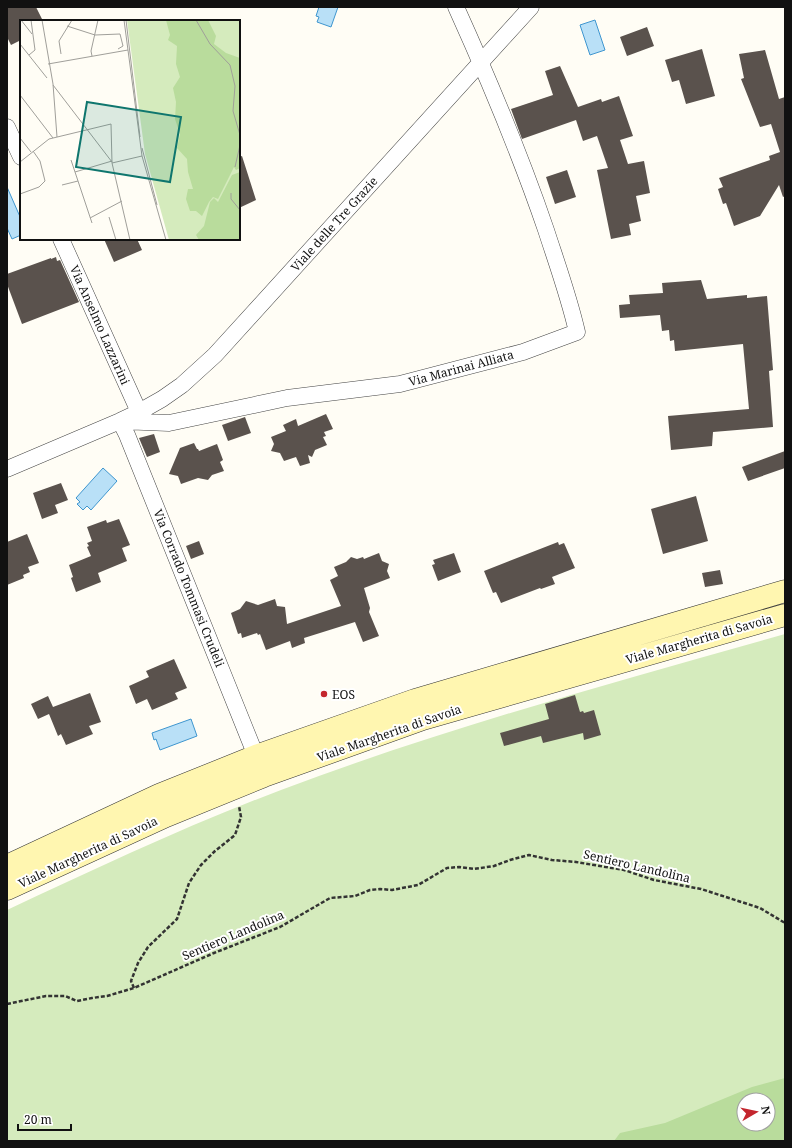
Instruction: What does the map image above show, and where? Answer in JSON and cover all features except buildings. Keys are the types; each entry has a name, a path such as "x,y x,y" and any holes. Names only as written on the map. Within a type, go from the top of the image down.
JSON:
{"street":[{"name":"Via Marinai Alliata","path":"7,469 120,421 169,423 287,398 400,384 523,352 577,332 569,298 527,174 481,62 456,7"},
{"name":"Viale delle Tre Grazie","path":"120,421 162,399 182,385 215,355 532,7"},
{"path":"7,128 20,155"},
{"name":"Via Anselmo Lazzarini","path":"61,240 139,412"},
{"name":"Via Corrado Tommasi Crudeli","path":"120,421 127,435 256,756"},
{"name":"Viale Margherita di Savoia","path":"7,866 159,795 256,756 415,700 785,591"},
{"name":"Viale Margherita di Savoia","path":"7,889 166,816 264,776 416,722 785,615"}],"path":[{"path":"134,988 132,981 138,963 148,947 177,919 190,882 201,865 215,851 235,835 241,817 238,804"},
{"name":"Sentiero Landolina","path":"7,1004 46,996 65,996 77,1002 107,996 134,988 214,953 280,927 330,898 355,896 370,890 392,890 418,885 447,868 459,867 474,869 494,866 529,855 552,860 576,862 624,870 654,880 701,889 760,908 785,923"}],"green space":[{"path":"785,634 785,1141 7,1141 7,910 143,847 246,803 405,746 595,688"},
{"path":"785,1078 785,1141 614,1141 620,1133 665,1123 736,1094 736,1132 776,1132 776,1092 740,1092"}],"water":[{"path":"319,7 338,7 331,27 317,22 319,17 316,16"},
{"path":"595,20 605,50 590,55 580,25"},
{"path":"7,187 20,217 20,235 12,239 7,228"},
{"path":"103,468 117,481 91,510 87,506 83,510 77,504 80,502 76,498"},
{"path":"191,719 197,736 160,750 152,733"}],"place":[{"name":"EOS","path":"324,694"}]}
